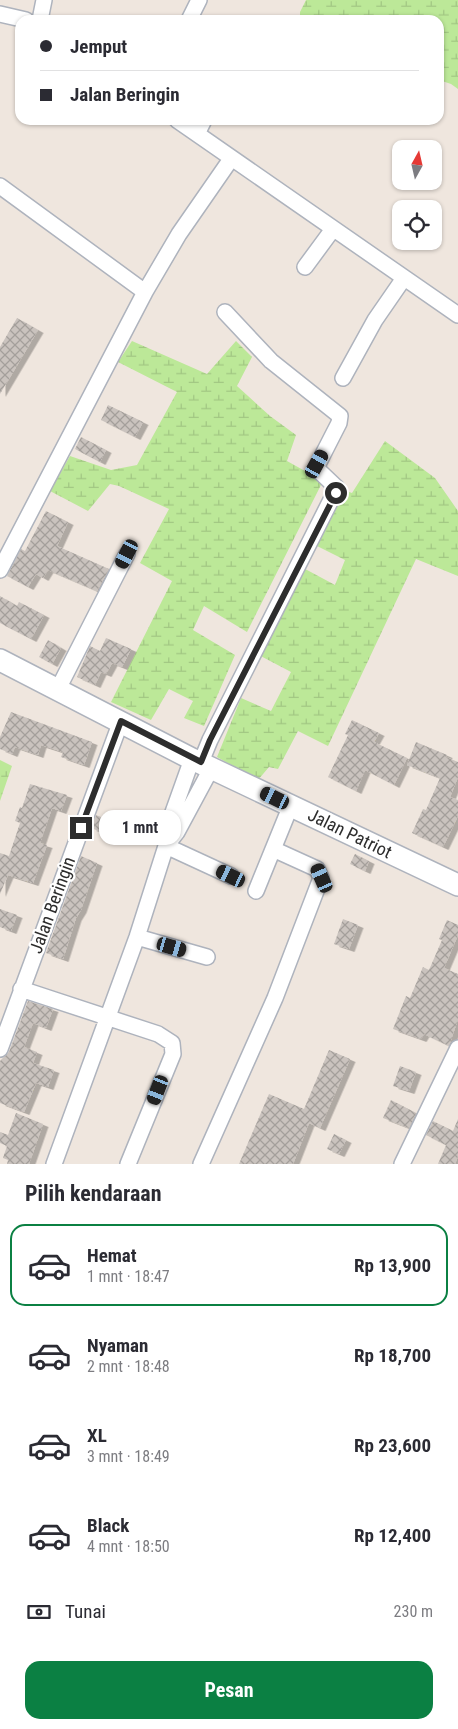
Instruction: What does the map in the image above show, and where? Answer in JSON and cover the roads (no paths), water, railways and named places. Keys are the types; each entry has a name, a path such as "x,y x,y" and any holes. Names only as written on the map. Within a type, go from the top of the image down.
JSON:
{"street":[{"path":"41,15 44,0"},
{"path":"192,15 199,0"},
{"path":"0,14 15,17"},
{"path":"184,125 456,313"},
{"path":"197,134 202,125"},
{"path":"0,570 145,292 179,234 232,159"},
{"path":"0,186 145,292"},
{"path":"305,267 333,229"},
{"path":"342,378 375,320 404,278"},
{"path":"54,1164 137,937 166,846 167,829 336,493 336,485 316,468 340,418 337,412 271,361 225,312"},
{"path":"58,689 127,554"},
{"name":"Jalan Patriot","path":"0,660 58,689 119,727 201,763 290,809 458,885"},
{"name":"Jalan Beringin","path":"0,1049 119,727"},
{"path":"256,891 290,809"},
{"path":"166,846 231,876"},
{"path":"201,1164 275,998 322,878 317,869 273,849"},
{"path":"137,937 207,956"},
{"path":"21,989 109,1017 163,1037 172,1043 173,1049 128,1164"},
{"path":"402,1164 458,1048"}]}
